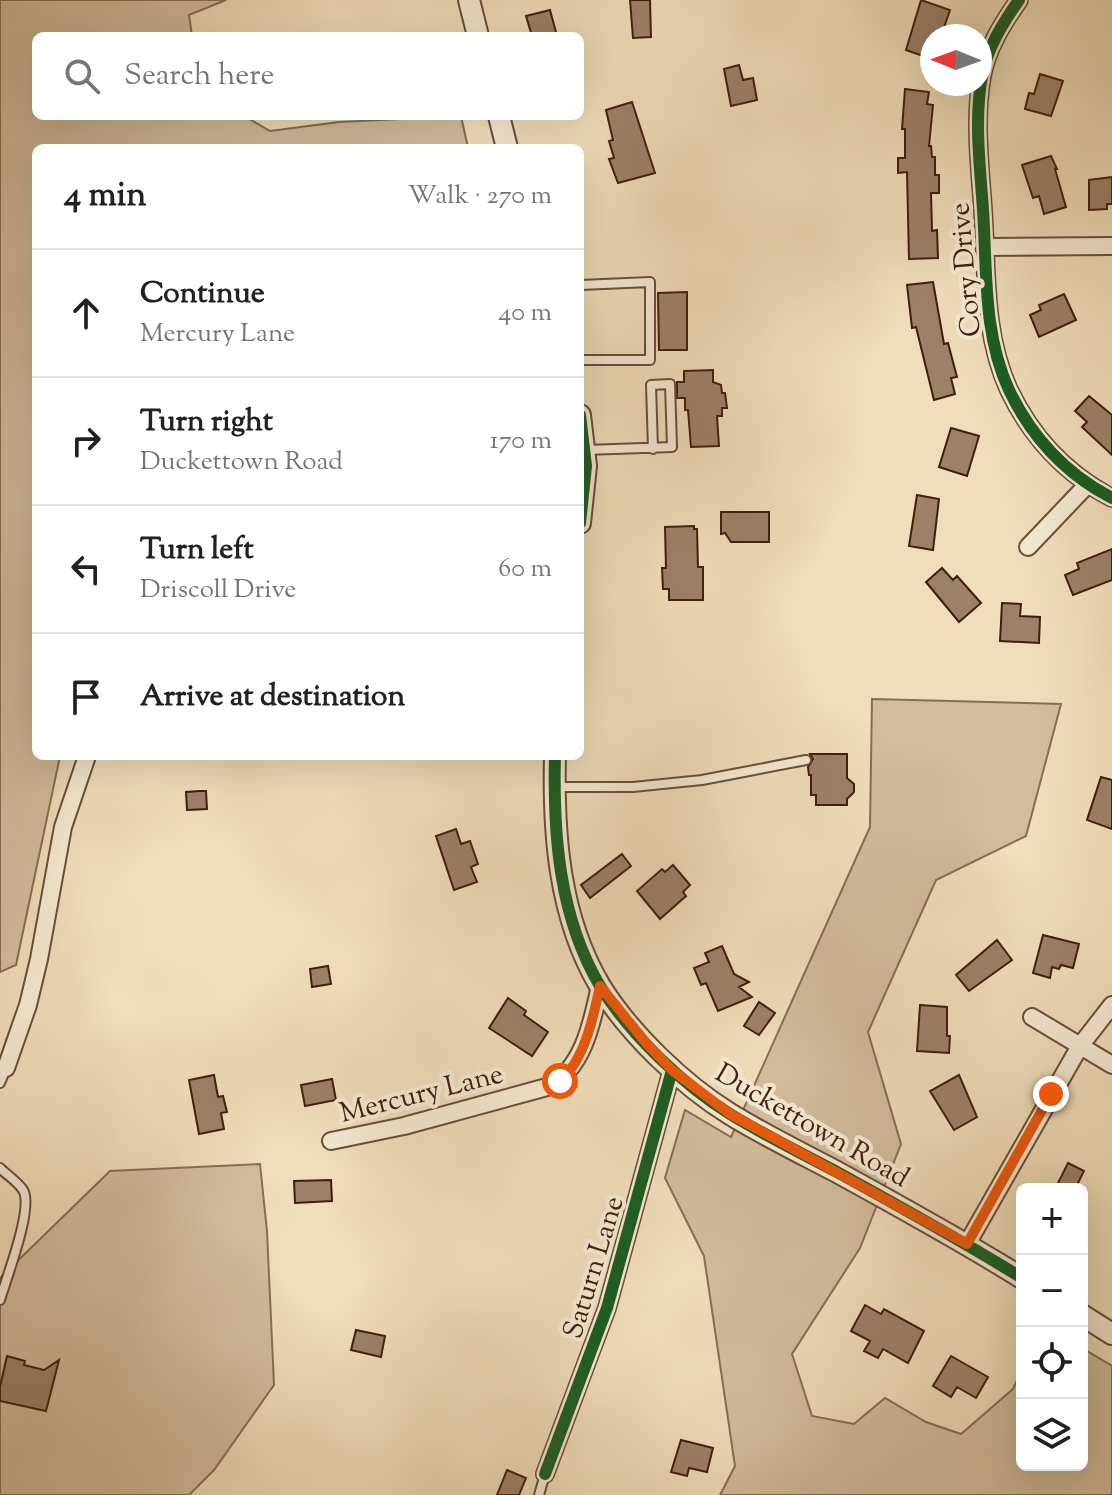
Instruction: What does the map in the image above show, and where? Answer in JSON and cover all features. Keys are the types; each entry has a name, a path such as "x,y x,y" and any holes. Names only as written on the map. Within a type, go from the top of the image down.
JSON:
{"street":[{"path":"469,0 477,32"},
{"name":"Cory Drive","path":"1019,0 990,49 982,76 978,119 986,280 992,329 999,365 1008,388 1041,443 1088,484 1112,498"},
{"path":"500,120 506,144"},
{"path":"985,247 1112,246"},
{"path":"584,450 584,485"},
{"path":"1028,547 1088,484"},
{"path":"3,1076 35,974 51,903 63,827 86,760"},
{"name":"Duckettown Road","path":"555,760 556,847 563,887 576,929 600,986 647,1044 672,1070 730,1114 967,1244 1016,1274"},
{"name":"Mercury Lane","path":"331,1141 404,1126 560,1081 578,1058 600,986"},
{"path":"967,1244 1080,1046 1112,1005"},
{"path":"1032,1017 1112,1065"},
{"name":"Saturn Lane","path":"545,1474 607,1308 672,1070"},
{"path":"1088,1319 1112,1334"}],"lane":[{"path":"584,285 650,282 650,360 584,360"},
{"path":"584,450 653,449 672,447 670,384 651,385 653,449"},
{"path":"554,787 633,787 702,780 806,760"},
{"path":"0,1168 23,1189 25,1205 0,1300"},
{"path":"539,1495 545,1474"}],"shaded area":[{"path":"0,0 226,0 189,15 191,32 32,32 32,120 251,120 270,131 339,122 462,120 467,144 32,144 32,760 59,760 16,965 0,972"},
{"path":"872,699 1061,704 1026,836 936,880 868,1032 901,1144 860,1248 792,1354 812,1416 854,1424 885,1398 926,1422 961,1434 1013,1389 1016,1383 1016,1471 1088,1471 1088,1352 1112,1366 1112,1495 720,1495 735,1466 704,1256 665,1178 685,1110 731,1137 870,827"},
{"path":"260,1164 267,1231 274,1385 214,1470 189,1495 0,1495 0,1278 110,1171"}],"building":[{"path":"630,0 650,0 651,37 633,38"},
{"path":"921,0 950,10 945,24 920,24 920,55 906,50"},
{"path":"550,10 556,32 531,32 526,16"},
{"path":"739,65 743,80 753,78 757,100 731,106 724,69"},
{"path":"1040,74 1063,81 1051,116 1025,109 1029,93 1034,94"},
{"path":"905,89 920,91 920,96 928,96 927,104 933,105 929,146 932,157 935,157 935,175 939,175 939,193 931,193 932,231 937,230 938,258 909,259 907,172 898,173 898,158 905,158 905,129 902,129"},
{"path":"632,102 655,173 618,183 609,159 614,158 609,141 613,140 606,110"},
{"path":"1051,156 1066,207 1044,214 1039,196 1033,198 1022,165"},
{"path":"1112,177 1112,204 1107,204 1107,209 1089,210 1089,180"},
{"path":"933,282 944,344 948,343 957,377 951,378 955,394 934,400 916,327 912,328 907,285"},
{"path":"687,292 687,350 659,350 658,293"},
{"path":"1064,294 1076,320 1039,337 1030,315 1041,310 1039,305"},
{"path":"713,370 713,382 721,385 727,408 722,408 722,416 717,416 719,446 691,447 688,410 685,410 685,398 677,398 677,382 684,382 684,371"},
{"path":"1089,396 1112,415 1112,455 1082,427 1087,422 1075,411"},
{"path":"951,428 979,436 967,476 939,467"},
{"path":"917,495 939,499 933,550 909,546"},
{"path":"721,512 769,512 769,542 731,542 725,533 721,534"},
{"path":"694,526 697,529 698,567 703,567 703,600 669,600 669,589 663,589 665,527"},
{"path":"1112,549 1112,580 1073,595 1065,575 1079,569 1077,563"},
{"path":"942,568 953,580 957,576 981,603 959,622 926,582"},
{"path":"1002,603 1021,604 1020,616 1040,617 1039,643 1000,641"},
{"path":"810,754 847,754 847,778 854,784 854,792 847,799 847,805 816,805 816,795 811,795 808,767 813,759"},
{"path":"1101,777 1112,780 1112,829 1087,820"},
{"path":"206,791 207,809 187,810 186,792"},
{"path":"456,829 461,844 470,841 478,864 471,867 477,882 454,890 436,836"},
{"path":"622,854 631,866 590,898 581,885"},
{"path":"673,865 690,885 683,892 686,896 660,919 637,891 662,869 665,872"},
{"path":"1043,935 1079,944 1073,968 1061,965 1059,969 1052,967 1050,978 1033,973"},
{"path":"997,940 1012,960 969,991 956,975"},
{"path":"722,946 734,974 749,982 739,987 752,997 718,1011 706,983 701,985 694,968 709,962 705,953"},
{"path":"328,966 331,984 312,987 310,969"},
{"path":"508,998 526,1011 524,1015 548,1032 532,1056 489,1028"},
{"path":"759,1002 775,1013 759,1035 744,1026"},
{"path":"920,1005 947,1007 949,1053 917,1051"},
{"path":"214,1075 218,1097 223,1096 227,1112 221,1113 224,1129 199,1134 189,1080"},
{"path":"959,1075 977,1117 954,1130 930,1091"},
{"path":"332,1079 336,1100 305,1106 301,1085"},
{"path":"1068,1163 1084,1171 1078,1183 1058,1183"},
{"path":"331,1180 332,1201 295,1203 294,1181"},
{"path":"865,1305 881,1314 884,1309 924,1331 908,1363 883,1349 878,1358 864,1351 870,1341 851,1331"},
{"path":"356,1330 385,1336 381,1357 351,1350"},
{"path":"7,1356 25,1361 24,1365 44,1370 59,1360 46,1411 0,1401"},
{"path":"951,1356 988,1377 976,1398 957,1387 951,1397 933,1386"},
{"path":"681,1440 713,1448 707,1472 689,1468 687,1476 671,1472"},
{"path":"507,1470 526,1478 519,1495 497,1495"}],"cycle path":[{"path":"1019,0 988,56 978,109 990,324 1009,390 1028,423 1065,465 1112,498"},
{"path":"584,449 584,485"},
{"path":"555,760 555,815 561,874 575,932 600,986 641,1040 694,1088 730,1114 907,1210 1016,1274"},
{"path":"545,1474 607,1308 672,1070"}],"route":[{"path":"560,1081 578,1058 600,986 647,1044 704,1096 730,1114 967,1244 1051,1094"}]}
